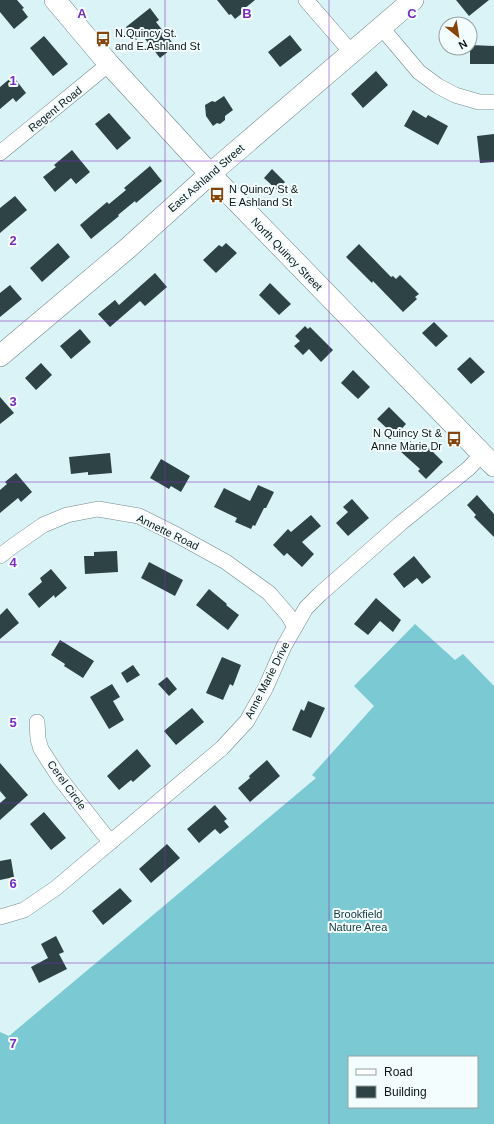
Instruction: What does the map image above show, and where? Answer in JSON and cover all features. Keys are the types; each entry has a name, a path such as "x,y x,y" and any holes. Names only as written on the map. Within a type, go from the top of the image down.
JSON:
{"main road":[{"name":"North Quincy Street","path":"55,0 109,64 210,174 488,460"},
{"name":"East Ashland Street","path":"0,356 128,248 210,174 413,0"}],"street":[{"path":"306,0 351,52"},
{"path":"381,27 419,72 438,86 455,95 479,102 494,102"},
{"name":"Regent Road","path":"0,153 109,64"},
{"name":"Anne Marie Drive","path":"0,917 24,910 56,888 222,748 247,721 266,687 284,646 306,608 401,523 469,468 488,460"},
{"name":"Annette Road","path":"0,556 43,525 67,515 98,509 139,516 177,534 226,562 269,593 288,615 295,627"},
{"name":"Cerel Circle","path":"36,722 41,749 59,777 111,842"}],"green space":[{"name":"Brookfield Nature Area","path":"415,624 455,660 463,654 494,686 494,1124 0,1124 0,1032 9,1036 316,778 312,775 374,706 354,686"}],"building":[{"path":"0,0 17,0 24,8 22,9 28,17 14,29 0,12"},
{"path":"217,0 255,0 235,19 231,14 229,15"},
{"path":"456,0 489,0 469,16"},
{"path":"150,8 159,20 156,22 175,46 160,58 142,35 136,40 126,27"},
{"path":"290,35 302,50 280,67 268,52"},
{"path":"44,36 68,64 53,76 30,48"},
{"path":"478,45 494,46 494,64 470,64 470,56 478,56"},
{"path":"376,71 388,85 363,108 351,94"},
{"path":"13,76 26,93 16,102 13,98 0,109 0,87"},
{"path":"224,96 233,110 225,116 225,120 220,124 217,123 213,126 206,116 205,105 212,101 215,102"},
{"path":"413,110 426,118 428,115 448,126 438,145 404,126"},
{"path":"109,113 131,138 117,150 95,124"},
{"path":"494,134 494,162 480,163 477,136"},
{"path":"72,150 90,172 76,184 71,178 55,192 43,177 56,167 54,165"},
{"path":"150,166 162,181 136,203 135,201 91,239 80,225 107,202 109,204 126,190 124,188"},
{"path":"272,169 285,182 277,190 264,178"},
{"path":"15,196 27,210 0,233 0,208"},
{"path":"58,243 70,257 42,282 30,268"},
{"path":"226,243 237,253 216,273 203,260 219,245 222,247"},
{"path":"359,244 391,277 393,276 396,279 400,275 419,294 415,297 417,299 403,312 373,281 372,283 346,257"},
{"path":"155,273 167,287 145,306 140,301 110,327 98,314 115,300 119,305"},
{"path":"270,283 291,304 279,315 259,295"},
{"path":"10,285 22,299 0,317 0,293"},
{"path":"434,322 448,336 436,347 422,333"},
{"path":"305,326 308,329 310,327 333,350 321,362 309,349 303,355 294,346 300,341 295,336"},
{"path":"80,329 91,342 71,359 60,346"},
{"path":"470,357 485,372 471,384 457,369"},
{"path":"41,363 52,375 36,390 25,378"},
{"path":"353,370 370,387 358,399 341,383"},
{"path":"0,397 14,413 0,424"},
{"path":"389,407 406,424 395,436 377,419"},
{"path":"410,441 421,452 427,446 443,462 426,479 418,471 420,469 400,451"},
{"path":"110,453 112,473 88,475 88,472 71,474 69,457"},
{"path":"161,459 190,476 181,492 171,486 169,489 150,478"},
{"path":"16,473 32,492 21,502 18,498 0,513 0,490 7,484 5,482"},
{"path":"258,485 274,492 255,526 253,525 251,529 235,522 237,518 214,507 224,488 250,501"},
{"path":"477,495 494,514 494,537 474,517 476,515 467,505"},
{"path":"352,499 369,518 348,536 336,523 348,512 343,507"},
{"path":"311,515 321,526 302,542 314,554 302,567 287,553 284,556 273,545 288,529 291,532"},
{"path":"117,551 118,572 85,574 84,556 94,556 94,552"},
{"path":"414,556 431,577 422,584 417,578 404,588 393,574"},
{"path":"149,562 183,580 175,596 141,578"},
{"path":"51,569 67,588 55,598 54,595 39,608 28,594 42,582 40,578"},
{"path":"209,589 239,615 228,630 196,605"},
{"path":"376,598 401,620 393,632 380,621 368,635 354,624"},
{"path":"7,608 19,623 0,639 0,615"},
{"path":"60,640 94,661 83,678 64,666 65,664 51,655"},
{"path":"222,657 241,665 233,686 230,684 223,700 206,693"},
{"path":"133,665 140,675 127,683 121,673"},
{"path":"167,677 177,689 169,696 158,684"},
{"path":"112,684 120,697 113,701 124,720 109,729 90,697"},
{"path":"308,701 325,708 311,738 292,730 301,709 304,711"},
{"path":"192,708 204,722 176,745 164,731"},
{"path":"137,749 151,766 133,782 131,780 119,790 107,776"},
{"path":"267,760 280,776 250,802 238,788"},
{"path":"0,763 28,795 0,820 0,803 6,798 0,791"},
{"path":"215,805 227,819 224,821 229,827 220,834 215,829 199,843 187,829"},
{"path":"44,812 66,838 51,850 30,824"},
{"path":"167,844 180,858 151,883 139,869"},
{"path":"11,859 14,877 0,880 0,861"},
{"path":"120,888 132,901 103,925 92,911"},
{"path":"56,936 64,952 59,954 67,969 39,983 31,967 48,958 41,944"}],"place":[{"name":"N.Quincy St. and E.Ashland St","path":"103,39"},
{"name":"N Quincy St & E Ashland St","path":"217,195"},
{"name":"N Quincy St & Anne Marie Dr","path":"454,439"}]}
